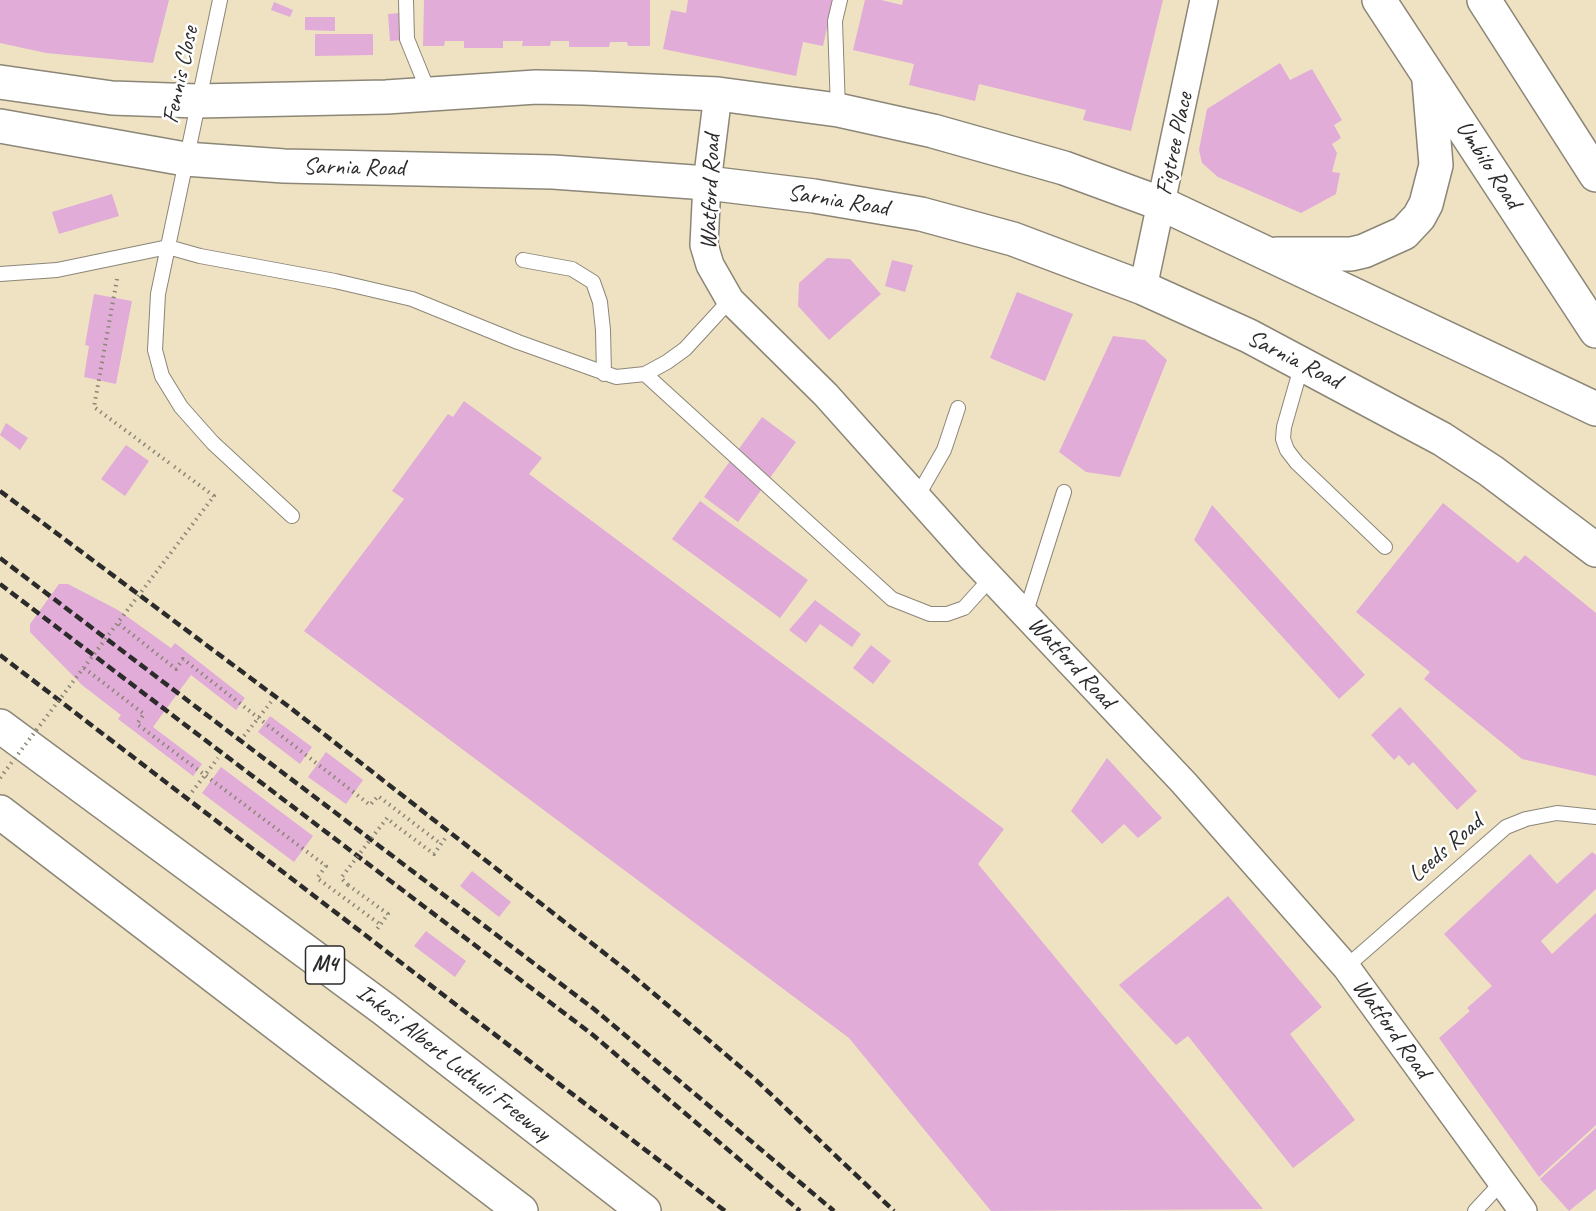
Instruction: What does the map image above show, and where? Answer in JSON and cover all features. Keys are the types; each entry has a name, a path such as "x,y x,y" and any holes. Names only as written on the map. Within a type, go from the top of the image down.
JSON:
{"main road":[{"name":"Umbilo Road","path":"1379,0 1596,331"},
{"path":"1484,0 1596,175"},
{"path":"1269,254 1350,254 1364,251 1404,233 1419,217 1426,204 1436,165 1437,149 1428,74"},
{"path":"0,82 112,98 198,101 429,95 536,87 718,94 838,110 933,131 1042,162 1162,204 1596,409"},
{"name":"Sarnia Road","path":"0,126 185,159 284,166 553,172 707,183 814,196 921,214 1013,239 1143,288 1249,336 1442,439 1491,471 1596,550"},
{"name":"Inkosi Albert Luthuli Freeway","path":"0,726 384,1009 644,1211"},
{"path":"0,812 521,1211"}],"street":[{"name":"Figtree Place","path":"1143,288 1204,0"},
{"name":"Watford Road","path":"718,94 707,183 704,245 710,265 730,300 826,395 1025,615 1184,783 1346,967 1523,1211"}],"lane":[{"name":"Fennis Close","path":"220,0 158,294 155,350 162,376 181,407 213,443 292,516"},
{"path":"406,0 407,39 429,95"},
{"path":"838,110 835,21 840,0"},
{"path":"0,274 57,270 168,247 200,256 335,281 412,299 616,377 645,374 685,349 730,300"},
{"path":"523,260 572,269 593,282 600,302 604,374"},
{"path":"1302,364 1284,427 1283,439 1287,450 1297,463 1384,547"},
{"path":"645,374 892,599 930,614 947,614 964,608 991,578"},
{"path":"918,497 944,450 958,408"},
{"path":"1025,615 1064,492"},
{"name":"Leeds Road","path":"1346,967 1506,827 1526,819 1557,813 1596,817"},
{"path":"1474,1211 1502,1182"}],"path":[{"path":"0,778 214,496 94,406 121,256"},
{"path":"119,624 176,669 183,659 370,805 378,796 441,844"},
{"path":"84,668 144,714 137,724 326,866 317,878 381,925"},
{"path":"244,736 271,702"},
{"path":"192,792 218,758"},
{"path":"375,932 388,914 340,879 387,818 434,854 446,837"}],"building":[{"path":"0,0 169,0 153,63 46,53 0,43"},
{"path":"424,0 650,0 650,46 628,46 627,42 610,42 609,47 569,47 569,41 551,41 550,46 522,46 523,41 503,41 503,48 464,48 464,41 445,41 444,46 423,46"},
{"path":"688,0 833,0 823,46 803,42 796,76 663,49 671,10 686,13"},
{"path":"865,0 881,0 902,5 903,0 1163,0 1131,131 1083,120 1086,110 979,84 975,101 909,85 914,64 853,50"},
{"path":"274,2 293,10 290,17 271,10"},
{"path":"400,13 402,40 390,41 388,14"},
{"path":"305,17 335,17 335,31 305,30"},
{"path":"315,34 373,34 373,55 315,56"},
{"path":"1280,63 1290,80 1312,69 1342,120 1334,125 1341,138 1332,144 1337,153 1332,172 1340,173 1336,194 1301,213 1218,177 1202,163 1199,150 1207,109"},
{"path":"112,194 119,216 59,234 52,212"},
{"path":"827,258 850,259 881,294 829,340 798,306 799,283"},
{"path":"892,260 913,265 905,292 885,286"},
{"path":"1017,292 1073,314 1045,381 990,358"},
{"path":"94,294 132,301 116,384 84,377 89,346 85,345"},
{"path":"1113,336 1145,340 1167,360 1120,477 1086,472 1059,452"},
{"path":"464,401 542,458 529,474 1004,829 978,864 1263,1209 991,1211 849,1038 304,631 404,499 392,491 448,414 453,417"},
{"path":"762,417 796,442 738,522 704,497"},
{"path":"6,423 28,438 20,450 0,435"},
{"path":"126,445 149,461 125,496 101,479"},
{"path":"700,501 808,580 780,618 672,539"},
{"path":"1443,503 1518,563 1525,555 1596,613 1596,776 1522,759 1424,679 1430,672 1356,612"},
{"path":"1212,505 1365,675 1339,699 1194,540"},
{"path":"59,584 68,584 118,610 171,648 175,643 245,698 236,710 191,675 153,727 202,764 193,776 118,719 121,715 82,685 30,632 30,624"},
{"path":"815,600 861,634 852,647 820,624 806,643 789,630"},
{"path":"871,645 891,661 873,684 853,668"},
{"path":"1400,707 1477,791 1457,810 1413,762 1409,766 1399,755 1394,760 1371,735"},
{"path":"270,716 312,747 300,764 258,732"},
{"path":"326,752 363,780 346,804 308,777"},
{"path":"1107,758 1162,818 1138,838 1124,824 1102,844 1071,811"},
{"path":"221,767 313,836 294,862 202,793"},
{"path":"1592,852 1596,855 1596,889 1541,941 1552,954 1596,913 1596,1125 1539,1177 1439,1038 1470,1011 1467,1008 1492,986 1444,934 1530,854 1557,884"},
{"path":"472,871 511,902 499,917 460,886"},
{"path":"1228,896 1322,1007 1290,1034 1355,1120 1293,1168 1188,1036 1176,1045 1119,985"},
{"path":"426,931 466,961 455,977 414,946"},
{"path":"1596,1128 1596,1189 1569,1211 1540,1179"}],"railway":[{"path":"0,491 288,706 626,970 757,1081 894,1211"},
{"path":"0,558 594,1009 834,1211"},
{"path":"0,584 593,1035 800,1211"},
{"path":"0,655 725,1211"}]}
